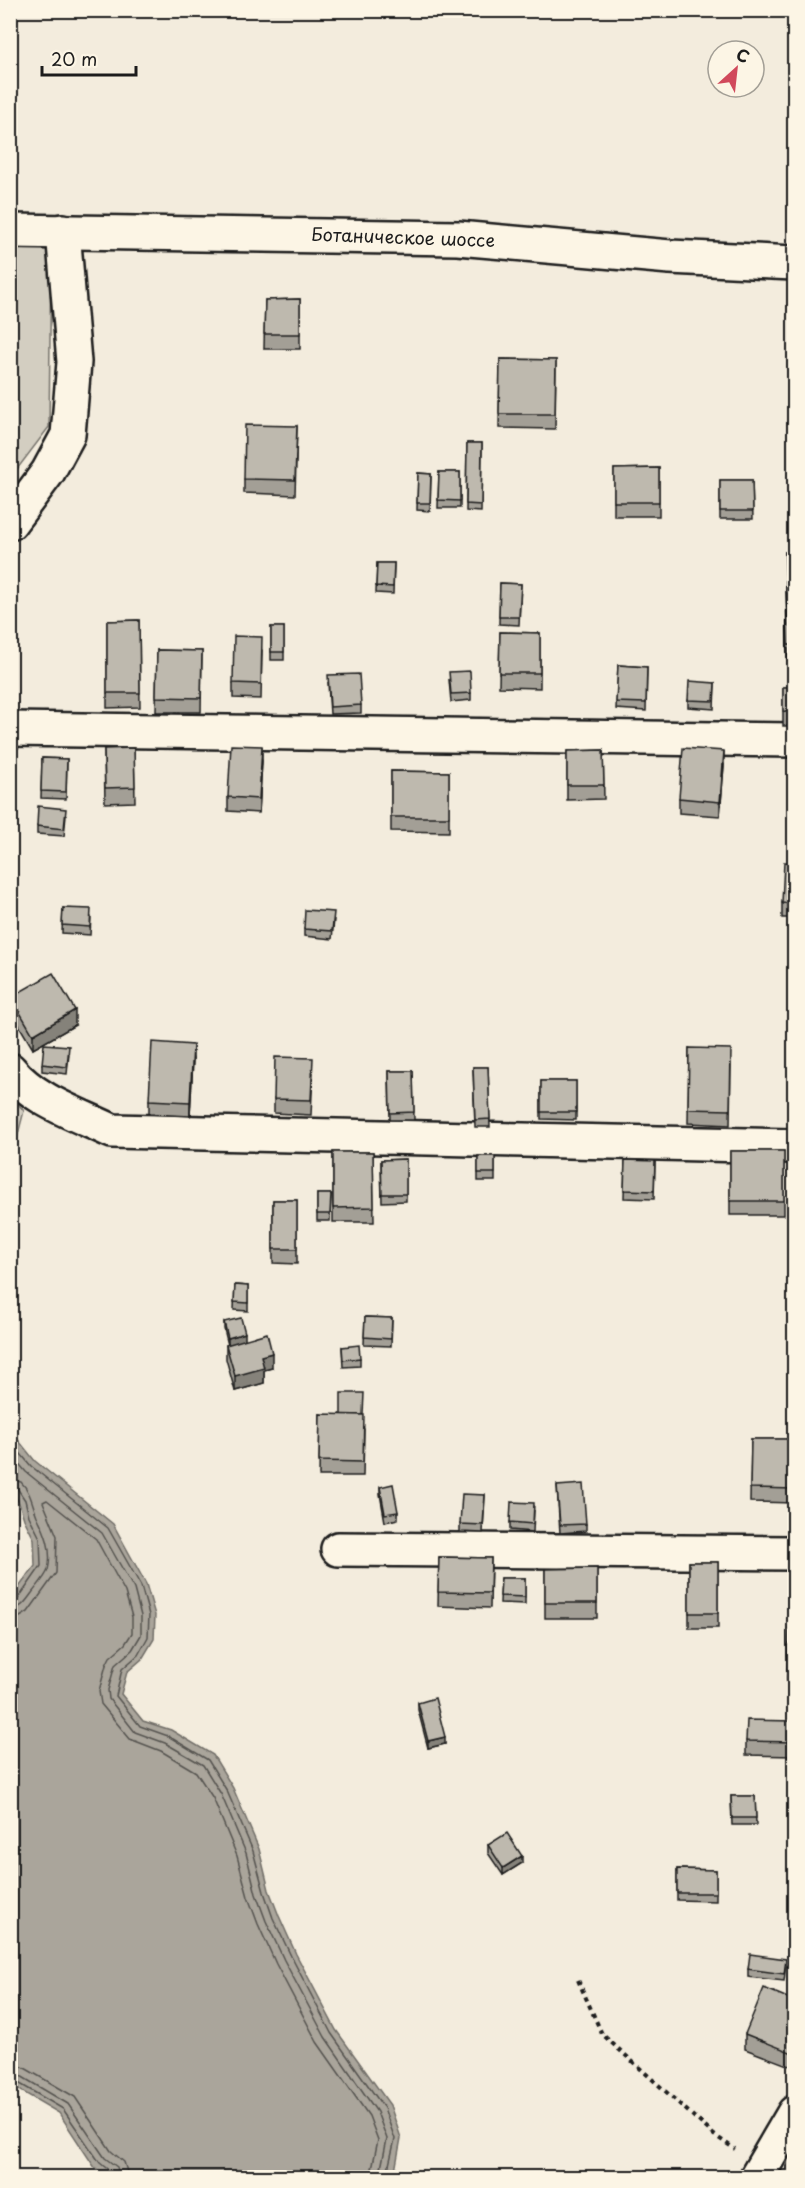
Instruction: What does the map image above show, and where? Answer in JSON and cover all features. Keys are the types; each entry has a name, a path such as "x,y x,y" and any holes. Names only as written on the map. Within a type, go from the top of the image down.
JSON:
{"street":[{"name":"Ботаническое шоссе","path":"10,231 458,238 670,257 795,263"},
{"path":"10,523 48,472 68,435 74,362 63,231"},
{"path":"10,729 795,740"},
{"path":"10,1070 18,1080 43,1099 112,1131 795,1146"},
{"path":"338,1549 795,1553"},
{"path":"760,2172 795,2113"}],"path":[{"path":"578,1980 602,2034 714,2135 760,2172"}],"shaded area":[{"path":"11,244 51,244 49,427 11,477"},
{"path":"11,1096 24,1111 11,1161"}],"water":[{"path":"11,1431 35,1461 113,1524 146,1584 155,1615 154,1639 142,1659 127,1672 121,1694 143,1721 171,1730 213,1755 233,1788 259,1849 269,1890 296,1954 336,2030 390,2105 401,2138 395,2171 391,2177 110,2177 95,2168 59,2113 11,2085 10,1603 13,1595 35,1566 34,1539 11,1488"}],"building":[{"path":"300,299 300,334 264,334 265,300"},
{"path":"500,359 556,360 555,414 499,414"},
{"path":"245,425 297,426 295,480 244,479"},
{"path":"467,443 482,443 481,505 466,504"},
{"path":"659,468 659,502 614,502 614,469"},
{"path":"439,472 460,472 460,501 438,500"},
{"path":"418,473 431,474 430,503 417,503"},
{"path":"720,480 752,480 753,511 720,511"},
{"path":"785,552 795,552 795,645 788,645"},
{"path":"377,563 394,563 393,587 376,586"},
{"path":"500,583 521,584 519,617 499,617"},
{"path":"139,620 140,693 107,693 107,621"},
{"path":"271,627 284,627 284,652 271,652"},
{"path":"500,632 540,633 540,673 499,673"},
{"path":"234,636 262,637 261,684 233,683"},
{"path":"157,650 202,651 201,698 156,697"},
{"path":"618,665 647,667 646,703 616,702"},
{"path":"470,671 471,693 451,694 449,672"},
{"path":"359,674 361,705 330,707 328,675"},
{"path":"689,681 715,683 714,701 688,700"},
{"path":"783,687 795,687 795,712 783,711"},
{"path":"231,745 262,746 259,799 228,797"},
{"path":"134,748 135,787 105,788 104,749"},
{"path":"683,748 724,751 720,802 679,798"},
{"path":"603,750 604,785 567,785 567,751"},
{"path":"42,758 67,759 66,792 41,791"},
{"path":"391,771 449,772 449,817 391,817"},
{"path":"38,806 66,809 64,829 37,826"},
{"path":"784,862 795,862 795,904 782,903"},
{"path":"63,908 91,909 90,927 62,925"},
{"path":"305,910 334,912 332,931 304,929"},
{"path":"53,973 75,1010 33,1035 11,997"},
{"path":"152,1042 193,1045 190,1102 149,1100"},
{"path":"44,1044 69,1046 67,1067 42,1064"},
{"path":"689,1048 731,1049 730,1110 688,1109"},
{"path":"275,1057 313,1058 311,1100 274,1099"},
{"path":"473,1067 488,1067 490,1119 475,1120"},
{"path":"389,1071 413,1071 414,1112 390,1113"},
{"path":"541,1081 576,1081 576,1112 541,1112"},
{"path":"730,1151 784,1151 784,1201 730,1201"},
{"path":"333,1152 373,1152 374,1207 333,1208"},
{"path":"478,1156 495,1156 495,1173 478,1173"},
{"path":"406,1159 406,1194 382,1194 381,1160"},
{"path":"625,1160 655,1161 654,1191 624,1190"},
{"path":"317,1194 331,1194 330,1214 317,1214"},
{"path":"273,1200 297,1200 297,1249 273,1249"},
{"path":"235,1285 248,1286 248,1303 234,1302"},
{"path":"365,1317 392,1318 391,1339 364,1337"},
{"path":"241,1318 245,1333 228,1338 224,1322"},
{"path":"267,1333 272,1353 261,1356 264,1368 235,1376 226,1345"},
{"path":"359,1345 360,1358 343,1360 342,1347"},
{"path":"341,1393 364,1393 363,1415 341,1415"},
{"path":"320,1414 364,1415 363,1462 319,1461"},
{"path":"751,1439 795,1439 794,1489 750,1488"},
{"path":"393,1484 398,1512 385,1514 380,1487"},
{"path":"583,1484 586,1524 560,1525 557,1486"},
{"path":"462,1494 485,1495 483,1525 460,1524"},
{"path":"511,1502 534,1503 533,1524 510,1522"},
{"path":"439,1557 491,1558 490,1593 438,1592"},
{"path":"689,1562 718,1562 718,1613 689,1613"},
{"path":"597,1568 597,1603 545,1603 545,1569"},
{"path":"501,1578 525,1578 525,1597 500,1596"},
{"path":"789,1627 795,1627 795,1678 787,1678"},
{"path":"435,1698 445,1737 428,1741 418,1703"},
{"path":"747,1720 795,1721 795,1742 746,1741"},
{"path":"731,1796 755,1796 756,1818 732,1818"},
{"path":"507,1833 522,1856 503,1868 488,1845"},
{"path":"677,1869 716,1870 716,1893 677,1893"},
{"path":"750,1954 786,1959 784,1974 748,1969"},
{"path":"795,1957 795,1976 790,1975"},
{"path":"764,1988 795,2001 795,2054 745,2034"}]}
